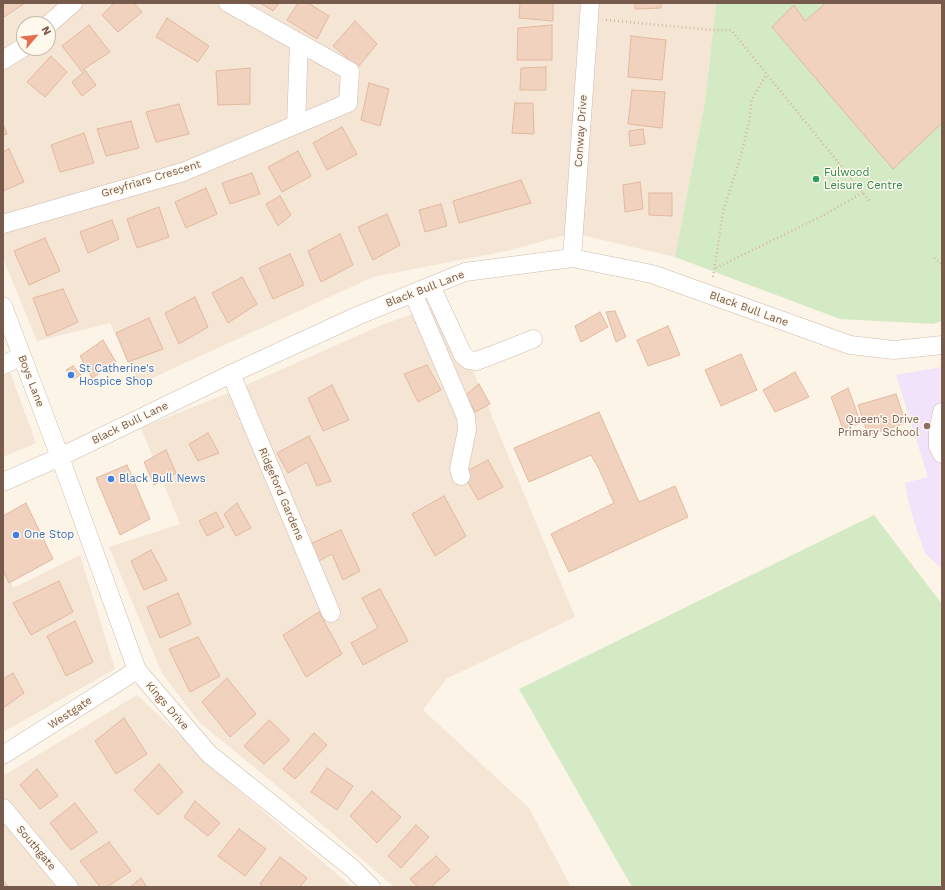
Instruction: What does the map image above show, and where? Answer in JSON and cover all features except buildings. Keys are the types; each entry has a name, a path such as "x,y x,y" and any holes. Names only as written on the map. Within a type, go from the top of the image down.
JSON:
{"street":[{"path":"56,18 73,3"},
{"name":"Greyfriars Crescent","path":"3,224 183,172 348,103 350,70 228,3"},
{"name":"Conway Drive","path":"572,258 590,11"},
{"path":"296,125 299,43"},
{"path":"3,60 16,52"},
{"name":"Black Bull Lane","path":"3,482 60,457 231,374 357,316 465,272 572,258 652,274 850,346 894,350 942,345"},
{"path":"431,286 463,355 469,360 476,361 533,339"},
{"path":"413,293 466,417 467,430 459,469 461,476"},
{"name":"Boys Lane","path":"3,306 60,457"},
{"path":"3,365 22,356"},
{"name":"Ridgeford Gardens","path":"231,374 331,613"},
{"path":"942,412 938,433 938,446 942,454"},
{"name":"Kings Drive","path":"60,457 137,670 209,754 352,868 371,887"},
{"name":"Westgate","path":"3,755 137,670"},
{"name":"Southgate","path":"3,808 69,887"}],"path":[{"path":"590,11 713,30 731,30 871,202"},
{"path":"710,295 723,212 743,148 749,123 752,99 767,74"},
{"path":"715,268 824,215 864,192"},
{"path":"934,258 942,264"}],"shaded area":[{"path":"3,3 716,3 705,101 675,257 573,233 511,250 373,277 139,384 110,323 37,341 3,258"},
{"path":"445,303 575,617 446,679 423,710 529,808 571,887 394,887 282,790 199,722 162,673 109,547 180,524 141,428 226,394 384,324"},
{"path":"3,353 36,443 3,457"},
{"name":"Queen's Drive Primary School","path":"942,367 942,569 925,553 908,500 905,483 928,477 896,375"},
{"path":"80,555 115,669 3,732 3,562 13,588"},
{"path":"137,695 237,789 352,887 3,887 3,776"}],"green space":[{"name":"Fulwood Leisure Centre","path":"716,3 942,3 942,321 933,324 840,319 675,257 705,101"},
{"path":"874,515 942,604 942,887 632,887 519,689"}],"place":[{"name":"Fulwood Leisure Centre","path":"816,179"},
{"name":"St Catherine's Hospice Shop","path":"71,375"},
{"name":"Queen's Drive Primary School","path":"927,426"},
{"name":"Black Bull News","path":"111,479"},
{"name":"One Stop","path":"16,535"}]}
